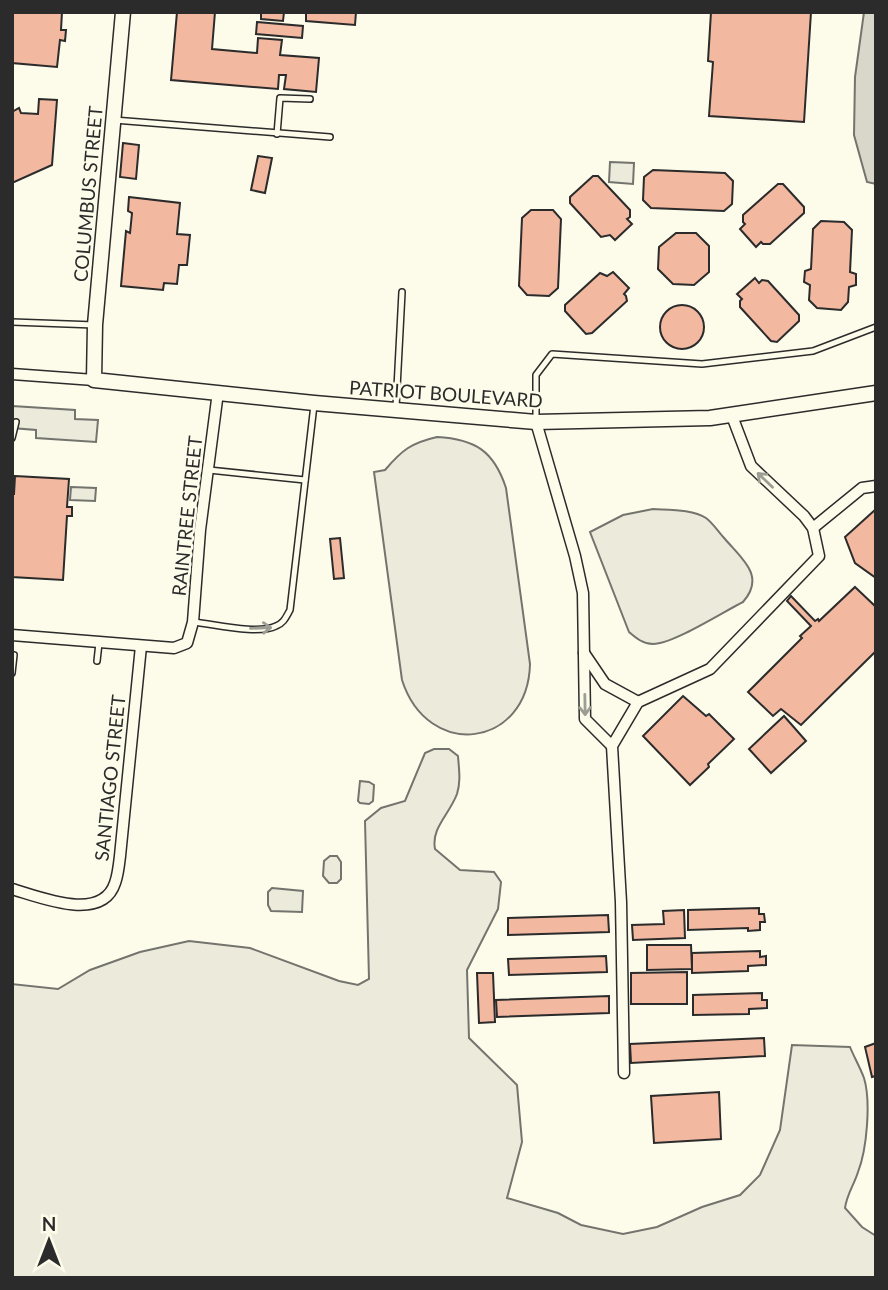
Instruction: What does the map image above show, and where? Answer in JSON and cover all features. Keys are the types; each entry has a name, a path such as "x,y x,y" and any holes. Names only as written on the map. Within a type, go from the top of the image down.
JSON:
{"street":[{"name":"COLUMBUS STREET","path":"94,380 95,325 123,12"},
{"name":"PATRIOT BOULEVARD","path":"12,374 218,392 314,404 536,422 732,415 876,393"},
{"name":"RAINTREE STREET","path":"141,646 174,648 187,643 193,622 200,530 218,392"},
{"path":"624,1073 621,902 612,746 638,702 710,669 819,556 813,528 804,516 751,466 732,415"},
{"path":"536,422 575,555 583,593 585,719 612,746"},
{"path":"813,528 862,488 876,486"},
{"path":"12,635 141,646"},
{"name":"SANTIAGO STREET","path":"12,889 84,906 103,900 115,886 141,646"},
{"path":"584,653 605,684 638,702"}],"lane":[{"path":"277,134 279,97 310,99"},
{"path":"114,120 330,137"},
{"path":"396,410 402,292"},
{"path":"12,322 95,325"},
{"path":"536,422 536,375 552,354 702,364 813,351 876,327"},
{"path":"193,622 263,629 279,625 290,610 314,404"},
{"path":"12,438 16,422"},
{"path":"209,470 305,480"},
{"path":"97,661 99,641"},
{"path":"12,673 13,656"}],"shaded area":[{"path":"864,12 876,12 876,184 867,182 854,135 855,77"},
{"path":"610,162 634,163 633,184 609,182"},
{"path":"12,406 75,410 75,419 98,420 96,442 36,438 36,430 12,428"},
{"path":"437,437 462,441 481,449 501,475 506,488 530,664 525,692 513,713 495,727 475,734 453,733 433,723 415,706 402,680 374,472 385,470 402,452 414,445"},
{"path":"71,487 96,488 95,501 70,500"},
{"path":"653,509 688,511 706,518 749,568 752,584 750,593 743,602 673,639 653,644 643,642 629,632 590,532 623,515"},
{"path":"434,749 449,749 458,756 459,775 457,794 438,828 434,841 435,849 460,870 494,872 501,882 498,909 467,970 469,1038 517,1085 522,1142 507,1198 558,1213 581,1225 623,1234 657,1227 702,1207 740,1195 760,1175 780,1130 792,1045 850,1047 864,1078 868,1112 861,1162 845,1208 862,1227 876,1236 876,1278 12,1278 12,984 58,989 90,970 140,952 189,941 250,948 339,981 358,985 369,979 365,821 381,808 405,801 425,753"},
{"path":"360,781 374,785 373,801 369,804 358,801"},
{"path":"330,856 337,856 341,862 341,879 337,883 329,883 323,876 324,861"},
{"path":"272,888 303,891 302,912 271,911 268,892"}],"building":[{"path":"12,12 62,12 61,30 66,30 65,41 60,40 57,67 12,63"},
{"path":"177,12 215,12 212,49 257,53 258,38 282,40 280,55 319,58 316,92 284,89 286,75 279,75 278,89 171,80"},
{"path":"261,12 284,12 283,21 261,19"},
{"path":"306,12 356,12 355,25 306,21"},
{"path":"711,12 811,12 804,122 709,116 713,62 708,61"},
{"path":"257,22 303,26 302,38 256,34"},
{"path":"39,99 57,100 52,165 12,183 12,112 19,108 21,113 38,114"},
{"path":"123,143 139,145 136,179 120,177"},
{"path":"258,156 272,158 265,193 251,190"},
{"path":"653,170 725,173 733,181 732,204 724,211 651,208 643,200 644,177"},
{"path":"593,176 598,176 630,210 630,217 627,219 632,224 615,240 610,235 601,237 570,203 570,197"},
{"path":"778,184 783,184 804,207 804,213 770,244 761,242 756,247 740,229 745,224 743,215"},
{"path":"129,197 180,203 177,234 190,235 187,265 179,265 177,284 164,283 163,290 121,286 126,231 130,233 132,213 128,211"},
{"path":"531,210 553,210 561,219 558,288 549,296 527,295 519,286 522,218"},
{"path":"821,221 844,222 852,230 850,272 856,274 856,285 849,287 848,302 841,310 817,308 809,300 810,285 804,282 805,271 811,269 813,229"},
{"path":"676,233 696,233 709,246 709,272 694,285 673,284 658,269 659,247"},
{"path":"613,272 629,288 624,294 627,301 592,333 586,334 565,311 565,305 600,273 607,276"},
{"path":"755,278 759,283 762,280 768,281 799,315 799,321 777,342 771,341 740,307 742,299 737,294"},
{"path":"682,305 698,311 704,327 698,343 682,349 666,343 660,327 666,311"},
{"path":"15,476 69,479 67,507 72,507 72,516 67,516 63,580 12,577 12,494"},
{"path":"876,509 876,578 855,563 845,537"},
{"path":"340,538 344,578 334,579 330,539"},
{"path":"855,587 876,607 876,651 801,725 781,709 773,716 748,692 811,626 787,601 791,596 815,621 819,621"},
{"path":"683,696 706,716 709,714 734,739 690,785 643,736"},
{"path":"784,716 806,741 771,773 749,749"},
{"path":"759,908 759,914 764,914 765,922 760,922 760,930 688,930 688,910"},
{"path":"684,910 685,938 633,940 632,925 664,924 663,911"},
{"path":"608,915 609,932 508,935 508,918"},
{"path":"647,945 691,945 692,969 647,970"},
{"path":"760,951 760,957 766,956 766,965 748,966 748,971 692,973 692,953"},
{"path":"606,956 607,972 509,975 508,959"},
{"path":"687,972 687,1004 631,1004 631,973"},
{"path":"477,973 493,973 495,1022 479,1023"},
{"path":"762,993 762,1000 767,1000 767,1008 749,1009 749,1014 693,1015 693,995"},
{"path":"609,996 609,1013 497,1017 496,1000"},
{"path":"764,1038 765,1056 631,1063 630,1044"},
{"path":"876,1043 876,1076 872,1077 865,1047"},
{"path":"719,1092 721,1139 654,1143 651,1096"}]}
